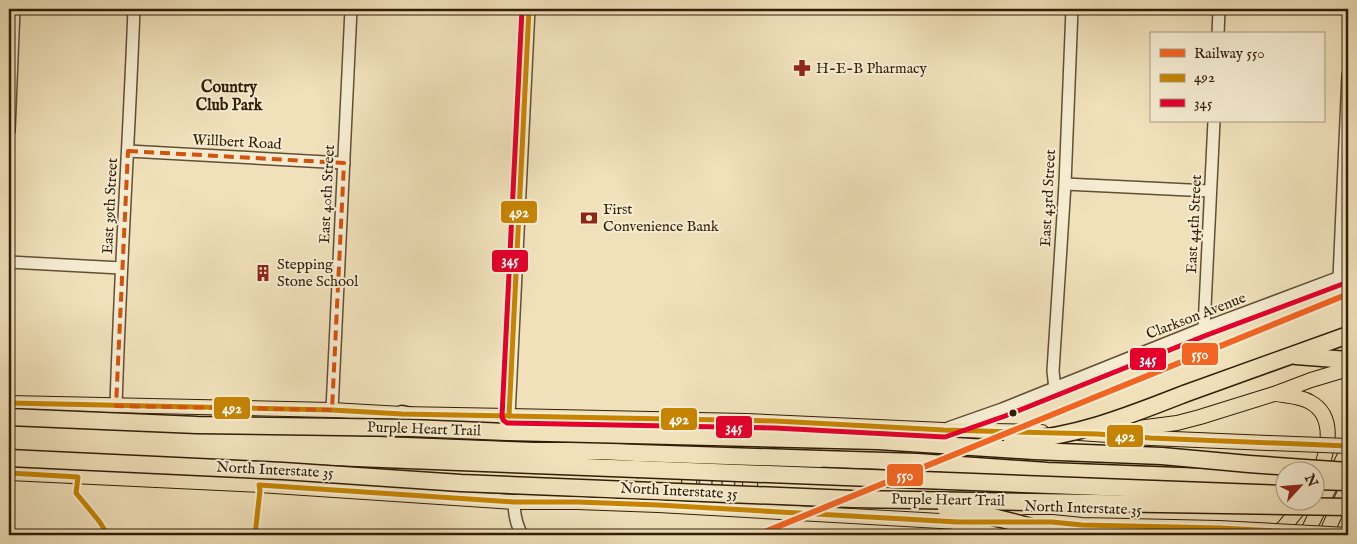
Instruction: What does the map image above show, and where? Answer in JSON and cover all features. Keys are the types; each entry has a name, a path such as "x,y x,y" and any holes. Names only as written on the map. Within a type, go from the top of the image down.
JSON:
{"highway":[{"path":"878,441 1011,441 1052,437 1082,431 1348,335"},
{"path":"1290,356 1348,360"},
{"path":"402,414 519,440 602,450"},
{"name":"Purple Heart Trail","path":"9,417 197,425 411,428 878,441 1034,451 1162,456 1348,471"},
{"name":"Purple Heart Trail","path":"9,431 115,437 534,451 602,450 637,461 1274,493"},
{"name":"Purple Heart Trail","path":"9,443 124,449 637,461 916,462 1047,471 1274,480"},
{"name":"Purple Heart Trail","path":"9,458 283,471 461,483 852,499 1348,507"},
{"path":"1324,482 1348,484"},
{"path":"1324,496 1348,497"},
{"path":"852,499 972,512 1059,535"}],"main road":[{"path":"1097,434 1178,423 1348,369"},
{"path":"1274,394 1301,398 1311,402 1318,408 1326,420 1328,429 1322,462"},
{"path":"9,403 332,410 402,414 775,421 944,430 1097,434 1348,448 1306,535"},
{"path":"658,505 680,500 689,491 690,437 679,428 660,419"},
{"path":"772,512 756,501 750,489 751,442 758,433 775,421"},
{"name":"North Interstate 35","path":"9,473 259,485 514,502 658,505 772,512 957,529 1052,522 1296,531 1348,535"},
{"path":"1326,535 1348,484"},
{"path":"1274,535 1284,527 1296,512"},
{"path":"1080,524 1106,535"},
{"path":"1344,535 1348,524"},
{"path":"957,529 1013,535"}],"street":[{"path":"9,131 14,9"},
{"name":"East 39th Street","path":"116,406 134,9"},
{"name":"East 40th Street","path":"332,410 351,9"},
{"path":"509,416 530,9"},
{"name":"East 43rd Street","path":"1055,389 1053,371 1065,184 1072,9"},
{"path":"1218,32 1219,9"},
{"path":"1344,276 1348,75"},
{"name":"East 44th Street","path":"1204,328 1214,122"},
{"name":"Willbert Road","path":"128,151 344,163"},
{"path":"1065,184 1210,191"},
{"path":"9,262 121,268"},
{"name":"Clarkson Avenue","path":"944,430 1055,389 1204,328 1344,276"},
{"path":"708,420 705,497 716,509 728,498 730,420"},
{"path":"514,502 514,514 522,535"}],"highlighted area":[{"path":"128,151 344,163 332,410 116,406"}],"rail line":[{"name":"550","path":"757,535 1348,294"}],"transit line":[{"name":"345","path":"522,9 502,416 503,420 507,423 775,428 945,437 1005,416 1207,335 1348,282"},
{"name":"492","path":"509,416 529,9"},
{"name":"492","path":"9,403 332,410 402,414 775,421 944,430 1097,434 1348,446"},
{"name":"492","path":"9,473 78,477 76,493 108,535"},
{"name":"492","path":"255,535 259,485 514,502 658,505 958,522 1052,522 1082,525 1219,528 1348,535"}],"place":[{"name":"H-E-B Pharmacy","path":"802,68"},
{"name":"First Convenience Bank","path":"589,218"},
{"name":"Stepping Stone School","path":"263,273"}],"district":[{"name":"Country Club Park","path":"229,97"}]}
